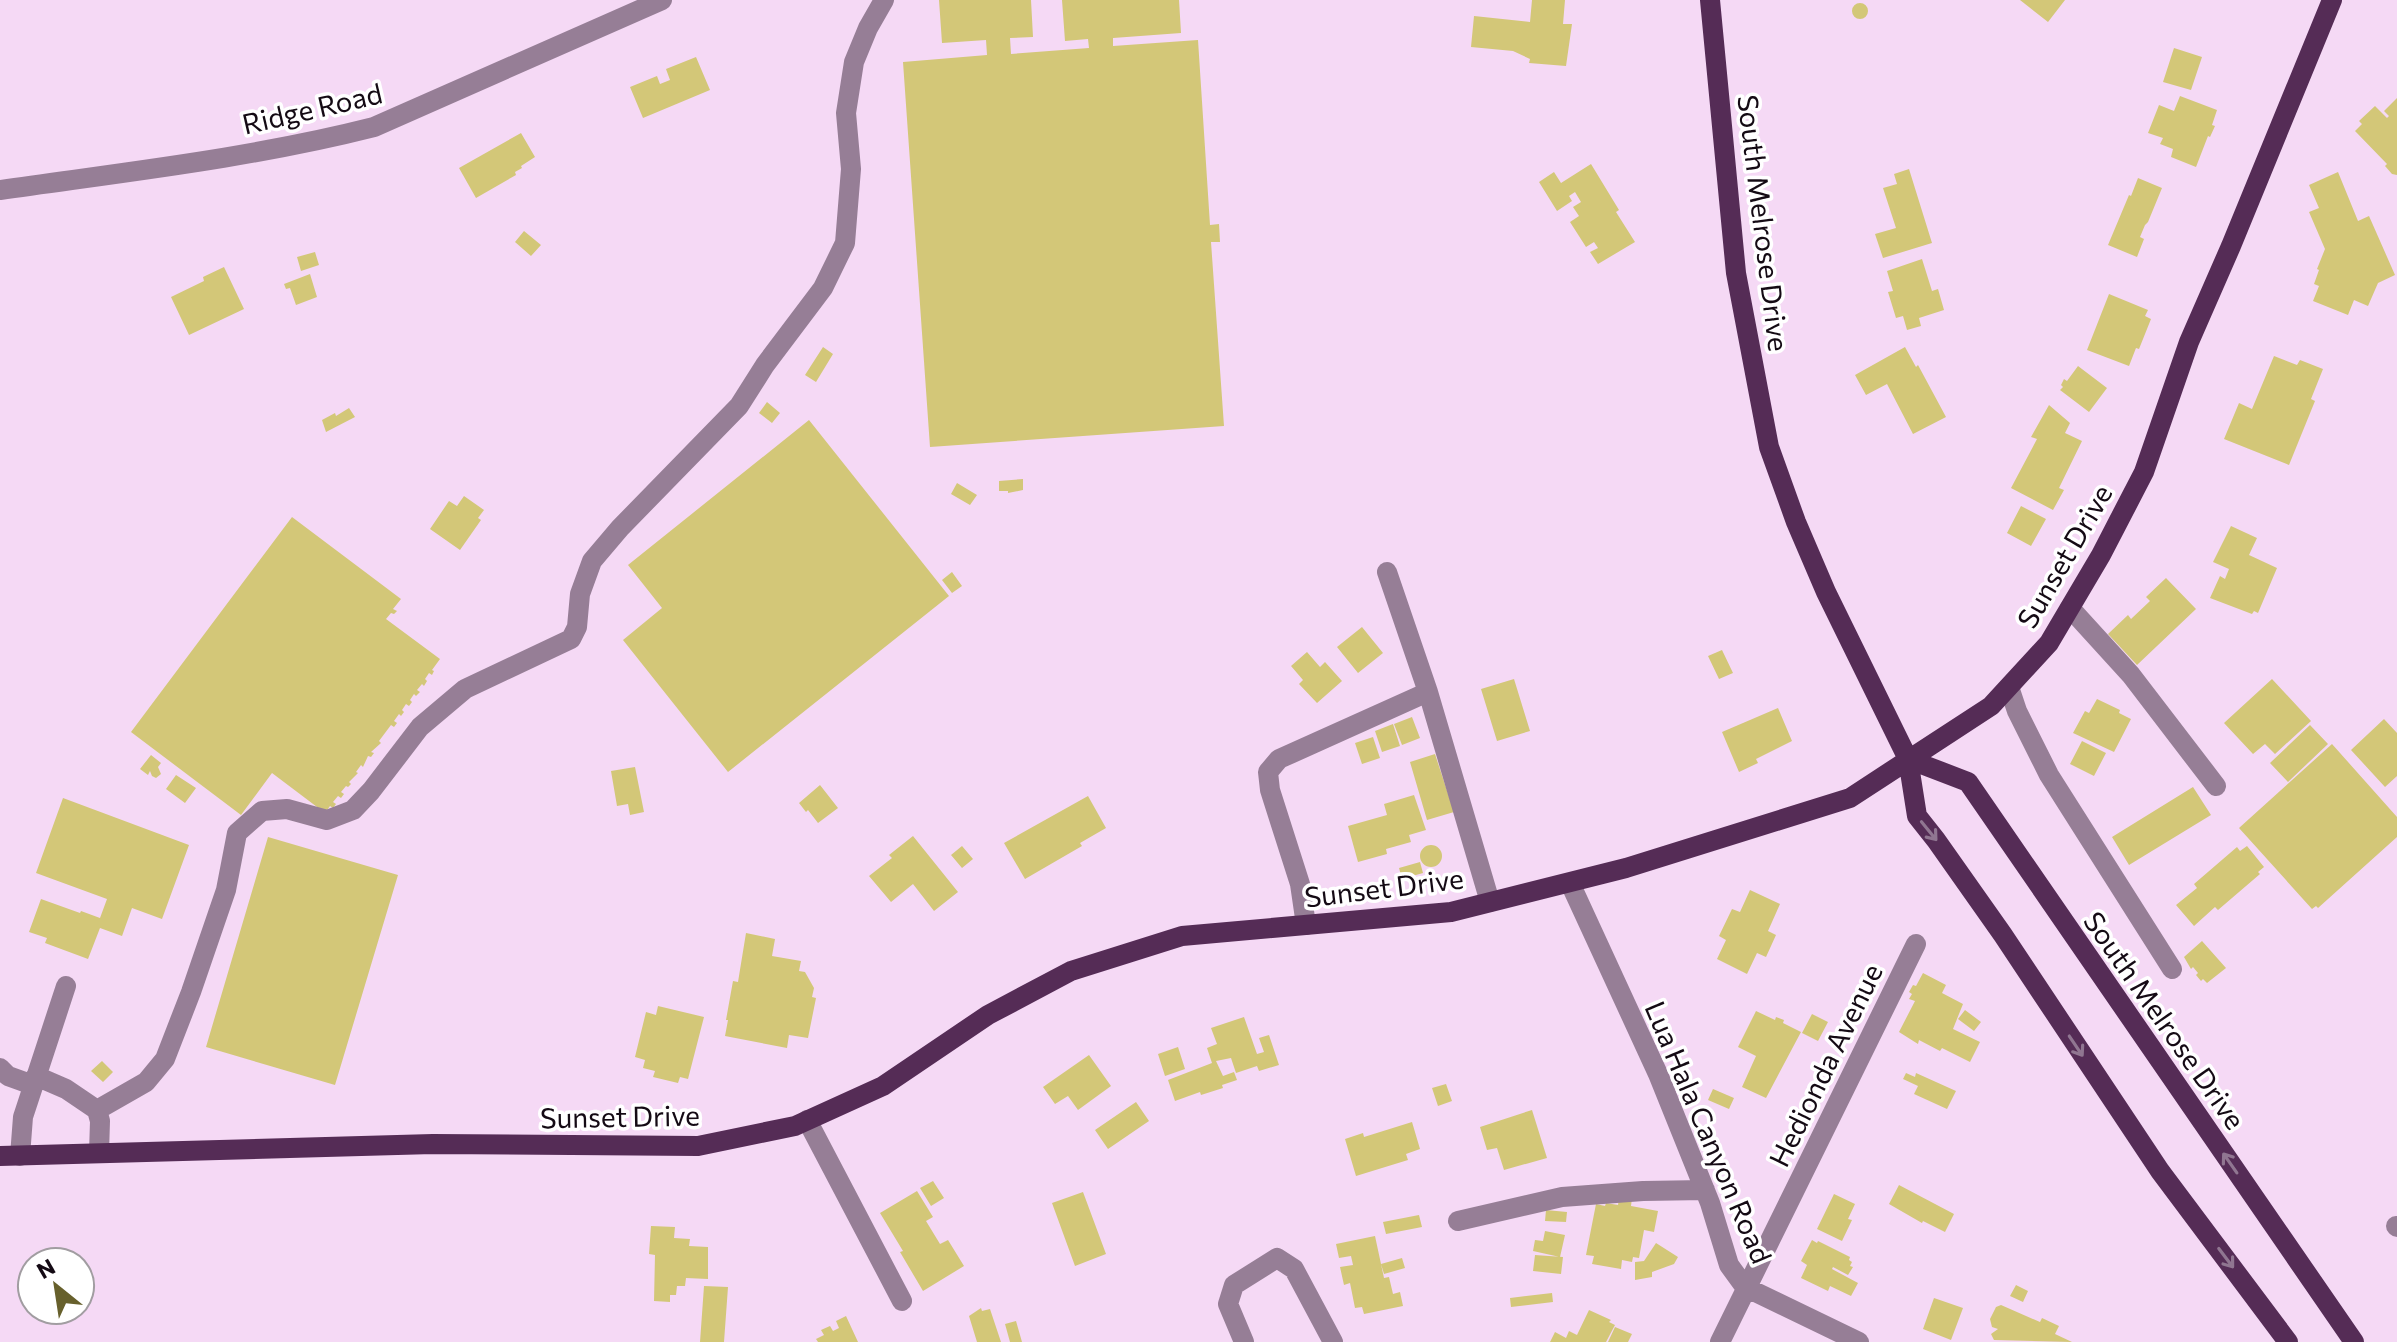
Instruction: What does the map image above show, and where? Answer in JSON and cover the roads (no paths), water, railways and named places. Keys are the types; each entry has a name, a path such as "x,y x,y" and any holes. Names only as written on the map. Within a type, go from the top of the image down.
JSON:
{"main road":[{"name":"South Melrose Drive","path":"1710,0 1736,273 1769,447 1826,592 1908,759 1917,816 2003,935 2160,1171 2288,1342"},
{"name":"Sunset Drive","path":"10,1156 433,1144 698,1146 795,1126 883,1086 988,1015 1071,971 1182,936 1451,912 1626,868 1850,798 1991,706 2049,643 2101,555 2144,472 2189,342 2332,0"},
{"name":"South Melrose Drive","path":"1908,759 1968,782 2354,1342"}],"street":[{"name":"Ridge Road","path":"0,190 196,161 330,138 374,127 430,104 618,9 662,0"},
{"path":"97,1110 146,1082 165,1059 226,890 237,833 262,811 287,809 327,820 353,810 420,727 465,689 571,639 577,627 580,594 592,561 739,406 765,365 823,288 845,243 851,169 846,113 854,62 884,0"},
{"path":"1387,572 1428,692 1490,902"},
{"path":"2070,608 2131,675 2216,786"},
{"path":"2009,687 2017,711 2049,775 2172,969"},
{"path":"1306,925 1300,884 1270,790 1268,772 1279,759 1428,692"},
{"name":"Lua Hala Canyon Road","path":"1570,883 1658,1074 1705,1190 1729,1265 1745,1287 1859,1342"},
{"name":"Hedionda Avenue","path":"1720,1342 1916,944"},
{"path":"10,1156 66,986"},
{"path":"0,1068 8,1076 66,1089 97,1110 100,1121 99,1153"},
{"path":"807,1120 902,1301"},
{"path":"1458,1221 1562,1197 1705,1190"},
{"path":"1244,1342 1228,1304 1234,1285 1277,1258 1294,1269 1333,1342"}]}
